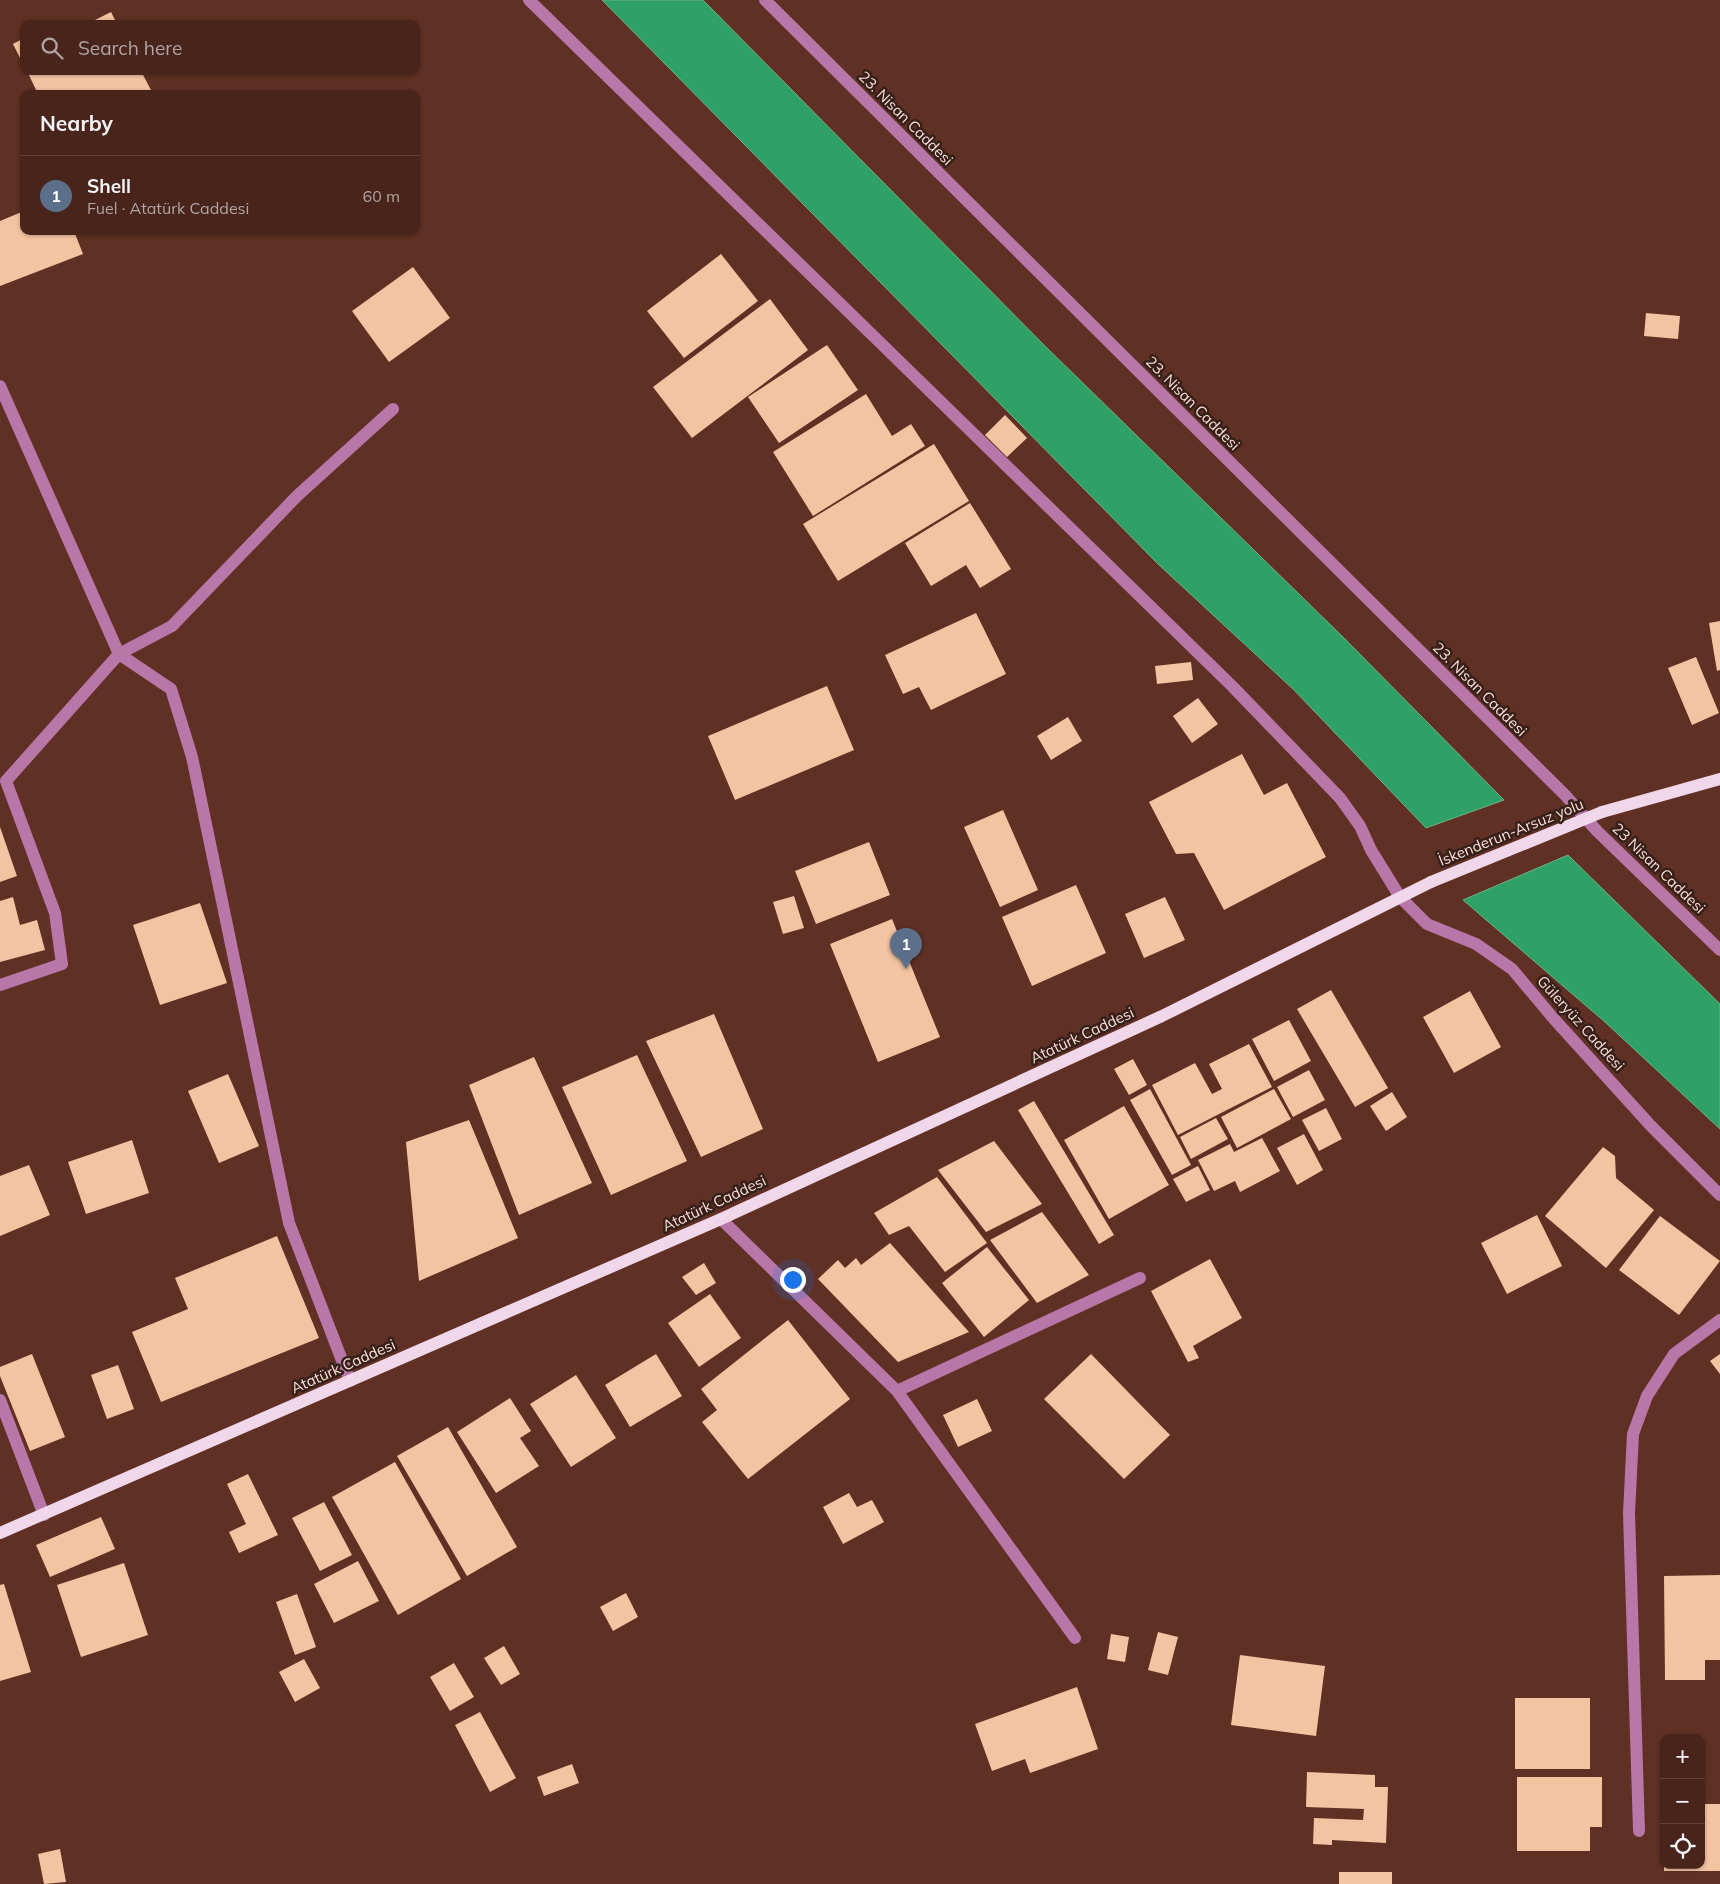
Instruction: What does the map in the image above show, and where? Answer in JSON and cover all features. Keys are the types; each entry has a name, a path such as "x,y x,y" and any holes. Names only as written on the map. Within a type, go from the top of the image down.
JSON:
{"main road":[{"name":"İskenderun-Arsuz yolu","path":"1432,882 1602,812 1720,779"},
{"name":"Atatürk Caddesi","path":"0,1533 721,1219 1162,1016 1432,882"}],"street":[{"name":"Güleryüz Caddesi","path":"529,0 1232,686 1340,798 1360,826 1371,850 1400,897 1427,924 1476,944 1512,969 1554,1019 1645,1119 1720,1195"},
{"name":"23. Nisan Caddesi","path":"765,0 1565,795 1597,831"},
{"path":"0,386 119,654 171,689 192,757 289,1224 350,1381"},
{"path":"0,985 62,964 55,913 6,781 119,654 172,626 297,496 393,409"},
{"name":"23 Nisan Caddesi","path":"1597,831 1720,950"},
{"path":"721,1219 897,1391 1075,1638"},
{"path":"897,1391 1140,1278"},
{"path":"1638,1831 1629,1513 1633,1434 1647,1396 1674,1354 1720,1320"},
{"path":"0,1400 44,1515"}],"shaded area":[{"path":"602,0 703,0 1045,346 1344,638 1504,800 1426,828 1293,689 1158,564"},
{"path":"1568,855 1720,1004 1720,1129 1605,1022 1463,900"}],"building":[{"path":"111,12 115,20 95,20"},
{"path":"20,40 20,58 13,44"},
{"path":"29,75 143,75 151,90 36,90"},
{"path":"20,213 20,235 76,235 83,254 0,286 0,221"},
{"path":"721,254 758,301 684,358 647,311"},
{"path":"413,267 450,318 389,362 352,311"},
{"path":"770,299 808,350 692,438 653,387"},
{"path":"1646,313 1680,316 1678,339 1644,336"},
{"path":"827,345 858,390 779,443 748,397"},
{"path":"866,394 892,436 911,424 925,446 813,516 773,452"},
{"path":"1005,415 1027,438 1007,457 985,435"},
{"path":"934,444 969,501 838,581 803,524"},
{"path":"970,503 1011,569 980,588 966,565 931,586 905,543"},
{"path":"976,613 1006,674 931,710 919,687 903,694 885,655"},
{"path":"1720,621 1720,670 1717,671 1709,623"},
{"path":"1696,657 1719,713 1692,725 1668,668"},
{"path":"1191,662 1193,680 1157,684 1155,666"},
{"path":"827,686 854,750 735,800 708,736"},
{"path":"1198,698 1218,724 1192,743 1173,716"},
{"path":"1068,717 1082,741 1051,760 1037,736"},
{"path":"1242,754 1264,795 1287,783 1326,857 1224,910 1194,853 1176,854 1149,802"},
{"path":"1003,810 1038,890 1000,907 964,827"},
{"path":"0,827 17,876 0,882"},
{"path":"869,842 890,895 816,924 795,871"},
{"path":"1076,885 1106,953 1032,986 1002,917"},
{"path":"794,896 804,928 783,934 773,902"},
{"path":"13,897 20,925 37,920 45,950 0,962 0,901"},
{"path":"1165,897 1185,940 1144,958 1125,914"},
{"path":"200,903 227,983 160,1005 133,925"},
{"path":"892,919 940,1037 878,1062 830,944"},
{"path":"1331,990 1388,1088 1355,1107 1297,1009"},
{"path":"1470,991 1501,1047 1454,1073 1423,1017"},
{"path":"714,1014 763,1129 701,1157 646,1041"},
{"path":"1289,1020 1311,1061 1274,1081 1252,1039"},
{"path":"1249,1044 1272,1087 1178,1135 1152,1085 1195,1063 1212,1094 1222,1089 1209,1064"},
{"path":"637,1055 687,1161 611,1195 562,1087"},
{"path":"534,1057 592,1183 519,1215 469,1085"},
{"path":"1133,1059 1147,1085 1129,1095 1114,1069"},
{"path":"1309,1070 1325,1100 1293,1117 1277,1087"},
{"path":"228,1074 259,1146 219,1163 188,1091"},
{"path":"1150,1089 1191,1165 1172,1175 1130,1100"},
{"path":"1274,1089 1291,1119 1237,1148 1221,1117"},
{"path":"1392,1092 1407,1117 1386,1131 1370,1106"},
{"path":"1034,1101 1114,1235 1099,1244 1018,1110"},
{"path":"1124,1106 1169,1185 1109,1219 1064,1140"},
{"path":"1326,1108 1342,1139 1319,1151 1302,1120"},
{"path":"1216,1118 1228,1139 1191,1159 1180,1137"},
{"path":"469,1120 518,1238 419,1281 406,1142"},
{"path":"1304,1134 1323,1170 1297,1185 1277,1148"},
{"path":"1262,1138 1280,1171 1240,1192 1235,1181 1214,1191 1198,1160 1230,1144 1234,1152"},
{"path":"132,1140 149,1193 86,1214 68,1162"},
{"path":"994,1141 1042,1204 986,1232 938,1170"},
{"path":"1603,1147 1615,1156 1616,1178 1654,1210 1606,1268 1545,1216"},
{"path":"29,1165 50,1215 0,1236 0,1176"},
{"path":"1198,1166 1210,1190 1186,1202 1173,1179"},
{"path":"937,1177 987,1243 945,1272 909,1226 889,1235 874,1213"},
{"path":"1042,1212 1089,1275 1037,1303 990,1240"},
{"path":"1537,1215 1562,1266 1507,1294 1481,1243"},
{"path":"1660,1216 1720,1261 1679,1315 1619,1270"},
{"path":"277,1236 319,1338 161,1402 132,1332 188,1309 175,1278"},
{"path":"890,1243 969,1332 898,1362 818,1279 838,1260 845,1268 856,1258 861,1265"},
{"path":"987,1247 1029,1300 984,1337 942,1283"},
{"path":"1210,1259 1242,1318 1193,1346 1199,1358 1188,1362 1151,1291"},
{"path":"704,1263 716,1283 696,1295 682,1277"},
{"path":"710,1294 741,1338 699,1367 668,1323"},
{"path":"788,1320 850,1399 748,1479 702,1422 717,1410 701,1389"},
{"path":"32,1354 65,1437 30,1451 0,1376 0,1367"},
{"path":"656,1354 682,1396 630,1427 605,1385"},
{"path":"1091,1354 1170,1435 1124,1479 1044,1399"},
{"path":"1720,1354 1720,1374 1710,1361"},
{"path":"118,1365 134,1409 107,1419 91,1375"},
{"path":"576,1375 616,1438 571,1467 530,1404"},
{"path":"510,1398 531,1431 520,1438 539,1466 496,1493 457,1432"},
{"path":"977,1399 992,1431 958,1447 943,1415"},
{"path":"448,1427 517,1547 467,1576 397,1456"},
{"path":"395,1462 461,1579 398,1615 332,1497"},
{"path":"248,1474 278,1535 239,1553 229,1532 246,1524 227,1484"},
{"path":"849,1493 857,1507 872,1500 884,1522 843,1544 823,1507"},
{"path":"324,1502 352,1555 320,1571 292,1518"},
{"path":"101,1517 115,1549 50,1577 36,1545"},
{"path":"358,1561 379,1601 334,1623 314,1584"},
{"path":"124,1563 148,1635 81,1657 57,1585"},
{"path":"1720,1575 1720,1660 1705,1660 1705,1680 1665,1680 1664,1576"},
{"path":"4,1584 31,1672 0,1681 0,1585"},
{"path":"626,1593 638,1617 613,1631 600,1607"},
{"path":"297,1594 316,1647 295,1655 276,1602"},
{"path":"1158,1632 1178,1637 1168,1675 1148,1670"},
{"path":"1111,1634 1129,1637 1125,1662 1107,1659"},
{"path":"504,1646 520,1674 501,1685 484,1658"},
{"path":"1240,1655 1325,1666 1316,1736 1231,1725"},
{"path":"304,1659 320,1688 295,1702 279,1672"},
{"path":"454,1663 474,1697 450,1711 430,1677"},
{"path":"1077,1687 1098,1749 1030,1773 1025,1759 992,1771 975,1724"},
{"path":"1515,1698 1590,1698 1590,1769 1515,1769"},
{"path":"480,1712 516,1778 490,1792 455,1725"},
{"path":"572,1764 579,1783 544,1796 537,1777"},
{"path":"1307,1772 1375,1775 1375,1787 1388,1787 1386,1843 1332,1840 1332,1845 1313,1844 1314,1818 1363,1820 1364,1809 1306,1807"},
{"path":"1517,1777 1602,1777 1602,1827 1590,1827 1590,1851 1517,1851"},
{"path":"1705,1804 1720,1804 1720,1871 1664,1871 1664,1869 1705,1869"},
{"path":"60,1849 66,1882 44,1884 38,1854"},
{"path":"1339,1872 1392,1872 1392,1884 1339,1884"}],"place":[{"name":"Shell","path":"906,969"}]}
